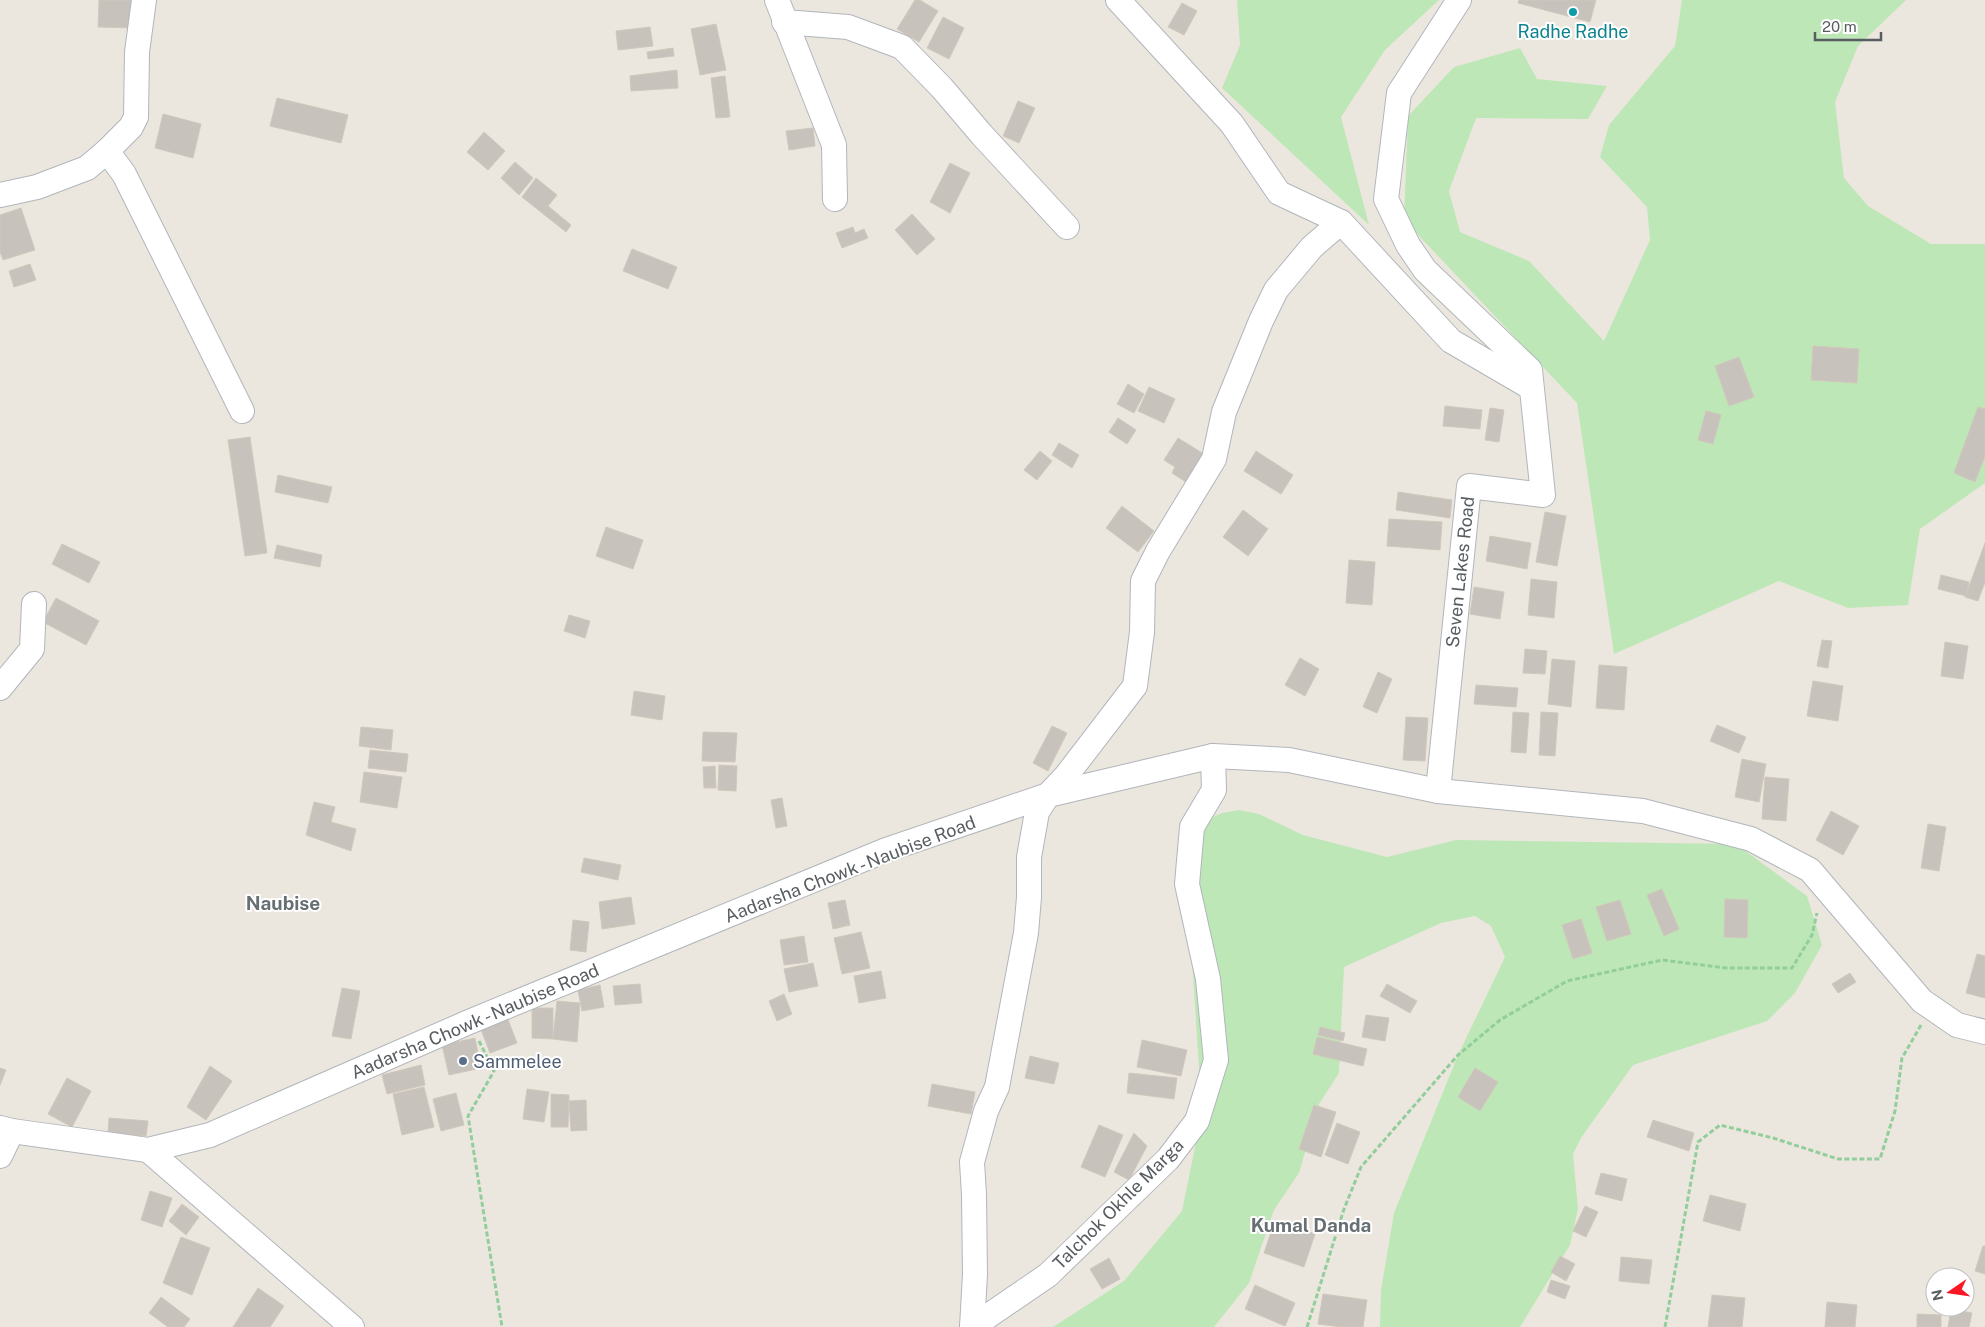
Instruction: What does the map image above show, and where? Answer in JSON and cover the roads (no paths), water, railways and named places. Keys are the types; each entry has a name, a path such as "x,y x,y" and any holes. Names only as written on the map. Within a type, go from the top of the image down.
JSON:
{"street":[{"path":"0,195 37,187 87,168 108,151 132,127 136,117 137,52 144,0"},
{"path":"777,0 784,22 834,145 836,199"},
{"path":"1118,0 1232,124 1279,193 1341,222 1451,341 1530,387"},
{"name":"Seven Lakes Road","path":"1438,790 1469,486 1543,495 1530,387 1530,370 1425,270 1408,245 1386,199 1399,93 1459,0"},
{"path":"784,22 848,27 902,47 942,88 1006,162 1067,227"},
{"path":"108,151 124,174 242,411"},
{"path":"972,1327 975,1264 972,1162 986,1111 997,1087 1026,933 1029,898 1029,857 1037,812 1048,795 1072,768 1135,686 1142,632 1143,581 1162,544 1214,459 1224,412 1261,321 1276,290 1312,247 1341,222"},
{"path":"0,688 32,649 34,604"},
{"name":"Aadarsha Chowk - Naubise Road","path":"148,1150 210,1135 469,1022 886,850 1048,795 1213,756 1289,760 1438,790 1643,811 1751,840 1810,870 1922,1001 1957,1025 1985,1032"},
{"name":"Talchok Okhle Marga","path":"972,1327 1048,1275 1168,1159 1197,1121 1216,1060 1208,979 1188,884 1192,827 1214,790 1213,756"},
{"path":"0,1156 6,1129 148,1150 352,1327"}],"place":[{"name":"Radhe Radhe","path":"1573,12"},
{"name":"Sammelee","path":"463,1061"}],"district":[{"name":"Naubise","path":"283,903"},
{"name":"Kumal Danda","path":"1311,1225"}]}
